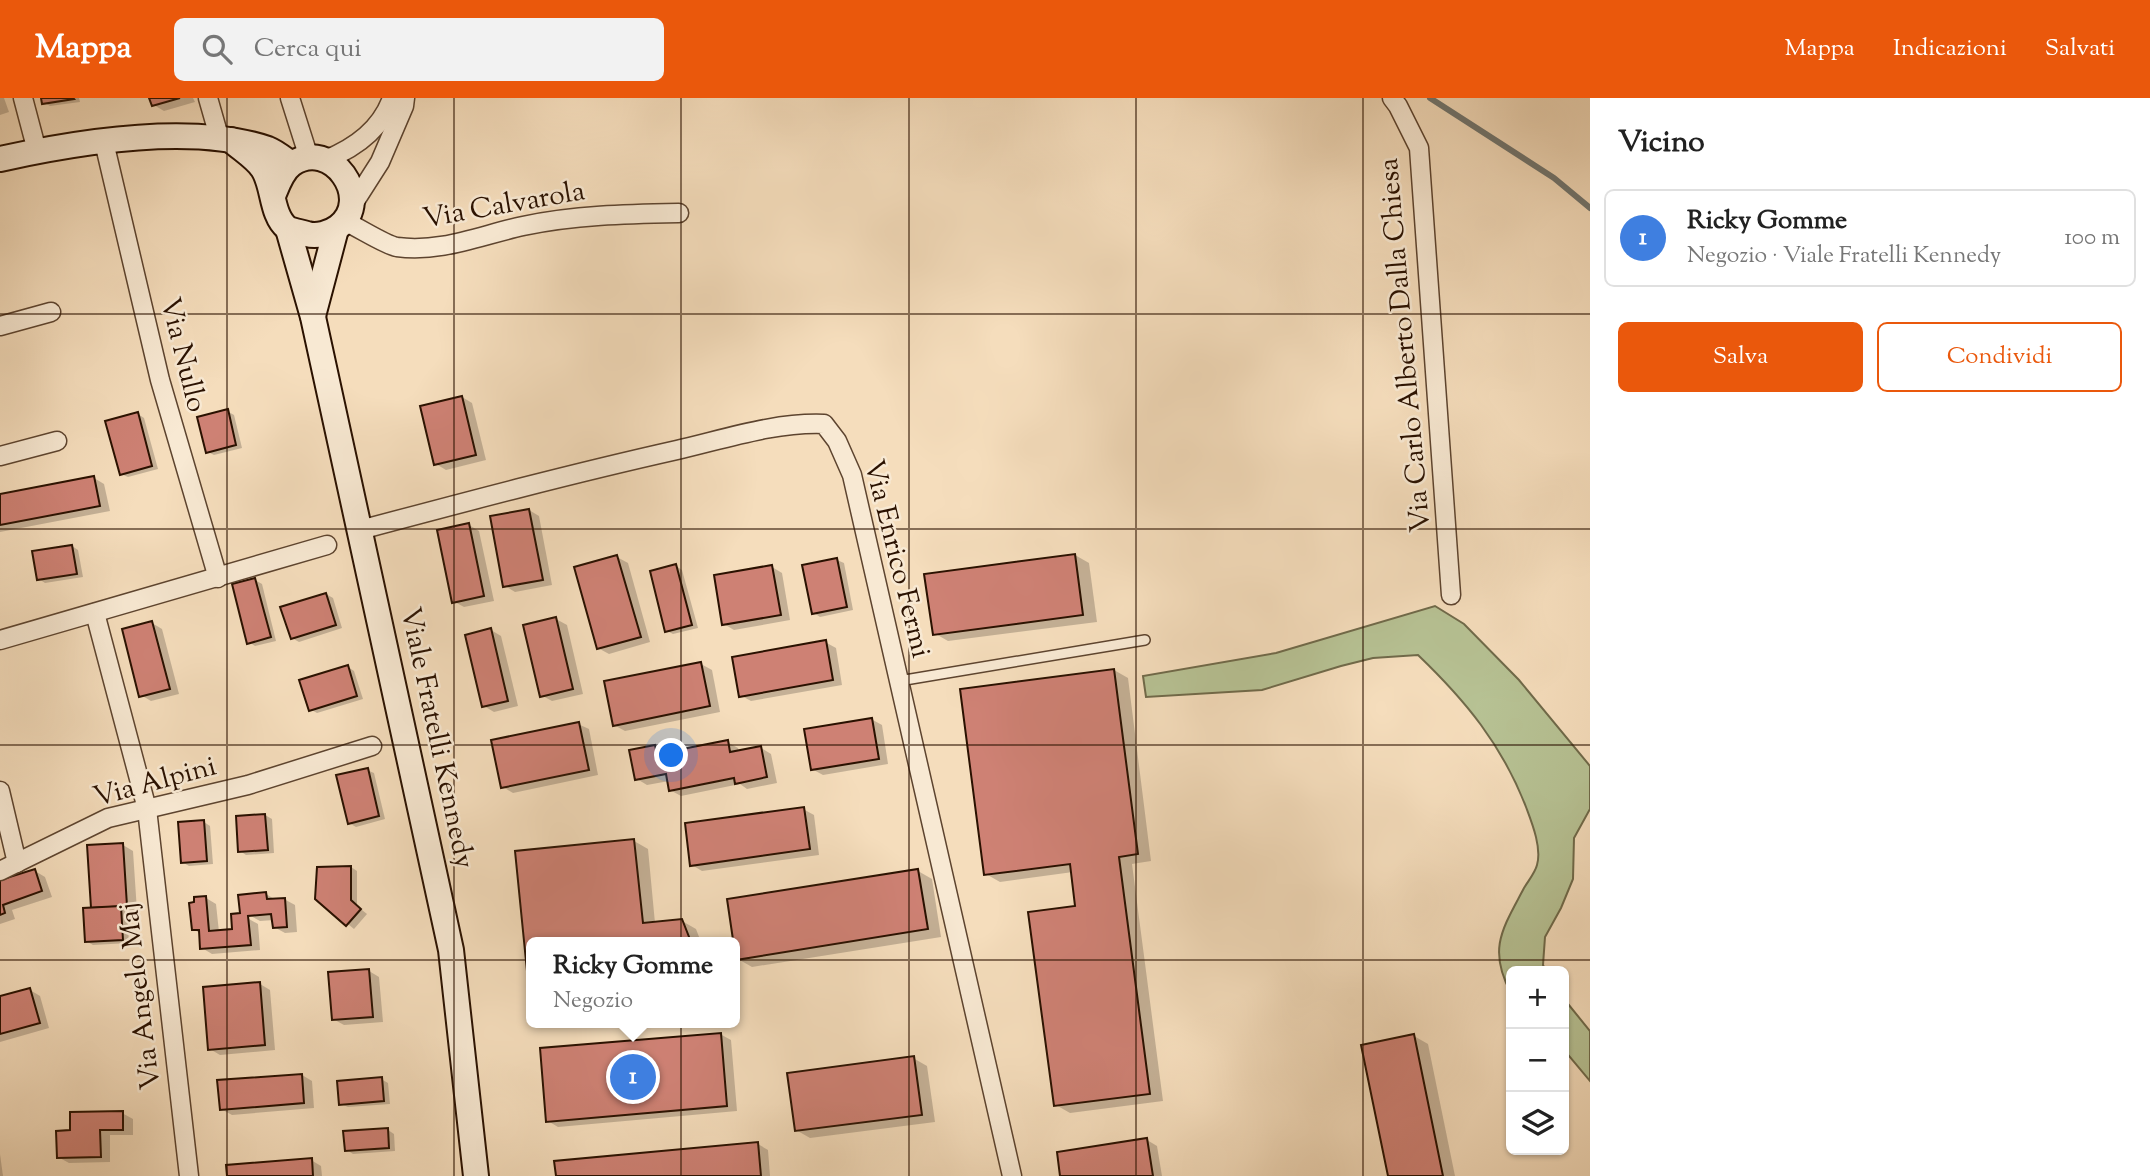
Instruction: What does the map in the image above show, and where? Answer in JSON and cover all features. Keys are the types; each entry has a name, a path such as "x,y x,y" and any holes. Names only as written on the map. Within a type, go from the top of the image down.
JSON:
{"street":[{"path":"23,98 37,151"},
{"path":"208,98 225,140 263,168 279,218 288,229 314,236 343,220 380,162 405,98"},
{"path":"290,98 308,161"},
{"path":"273,196 280,179 308,161 362,142 388,108 392,98"},
{"name":"Via Carlo Alberto Dalla Chiesa","path":"1392,98 1419,148 1451,595"},
{"path":"0,159 37,151 150,136 225,140 337,166 348,179 352,193 343,220"},
{"name":"Via Nullo","path":"104,142 160,380 218,578"},
{"name":"Via Calvarola","path":"343,220 393,247 417,249 459,244 524,226 588,216 679,213"},
{"name":"Viale Fratelli Kennedy","path":"313,317 343,220"},
{"name":"Viale Fratelli Kennedy","path":"288,229 313,317 452,950 476,1176"},
{"path":"0,326 51,312"},
{"name":"Via Enrico Fermi","path":"360,530 544,480 797,423 824,424 837,441 852,475 1012,1176"},
{"path":"0,456 57,441"},
{"path":"0,640 327,545"},
{"name":"Via Angelo Maj","path":"95,613 147,810 189,1176"},
{"name":"Via Alpini","path":"0,870 108,818 248,785 372,747"},
{"path":"0,791 17,863"}],"lane":[{"path":"899,681 1145,640"}],"green space":[{"path":"1435,606 1464,624 1519,680 1590,766 1590,809 1574,838 1573,879 1545,937 1544,966 1506,966 1506,982 1500,964 1499,951 1504,927 1536,868 1538,858 1536,836 1528,813 1506,764 1481,725 1452,689 1418,655 1373,658 1262,690 1146,697 1143,676 1276,653"},
{"path":"1569,1005 1590,1031 1590,1081 1569,1056"}],"building":[{"path":"41,98 73,98 74,99 42,104"},
{"path":"149,98 180,98 152,106"},
{"path":"462,396 476,455 434,465 420,406"},
{"path":"228,409 236,445 206,453 197,417"},
{"path":"138,412 152,466 120,475 105,421"},
{"path":"94,476 100,506 0,525 0,494"},
{"path":"529,509 543,580 503,587 490,516"},
{"path":"469,523 484,596 452,603 437,530"},
{"path":"72,545 77,574 37,580 32,551"},
{"path":"1075,554 1083,615 933,635 924,574"},
{"path":"617,555 641,637 597,649 574,567"},
{"path":"837,558 847,607 812,614 802,565"},
{"path":"676,564 692,625 665,632 650,571"},
{"path":"772,565 781,615 722,625 714,575"},
{"path":"255,578 271,637 247,644 232,584"},
{"path":"326,593 336,625 291,639 280,607"},
{"path":"556,617 573,689 540,697 523,625"},
{"path":"152,621 170,689 139,697 122,629"},
{"path":"491,628 508,701 482,707 465,635"},
{"path":"826,640 833,680 739,697 732,657"},
{"path":"701,662 710,706 613,726 604,681"},
{"path":"348,665 357,696 309,711 299,680"},
{"path":"1114,669 1138,854 1119,857 1150,1094 1054,1106 1028,912 1075,906 1070,864 984,875 960,689"},
{"path":"872,718 879,759 811,770 804,729"},
{"path":"579,722 589,770 501,788 491,740"},
{"path":"728,740 730,752 761,746 767,777 735,784 734,778 669,791 666,774 635,780 629,750 655,745 657,754"},
{"path":"368,768 379,816 348,824 336,775"},
{"path":"804,807 810,849 690,866 685,823"},
{"path":"265,814 268,850 238,852 236,816"},
{"path":"204,820 207,861 181,863 178,822"},
{"path":"634,839 643,923 682,919 689,937 526,937 526,961 515,851"},
{"path":"123,843 127,906 91,908 87,845"},
{"path":"351,866 351,900 361,909 346,926 315,899 317,867"},
{"path":"35,869 42,891 3,905 5,913 0,915 0,880"},
{"path":"918,869 928,929 740,959 740,937 733,937 727,899"},
{"path":"266,892 267,899 285,898 287,927 273,928 271,914 248,916 251,945 200,949 199,930 192,930 189,903 194,902 194,897 206,896 209,931 232,929 231,914 240,913 238,895"},
{"path":"121,906 123,940 85,942 83,908"},
{"path":"369,969 373,1017 332,1020 328,972"},
{"path":"260,982 265,1045 208,1050 203,987"},
{"path":"30,988 40,1023 0,1034 0,996"},
{"path":"721,1033 727,1106 546,1122 540,1048"},
{"path":"1414,1034 1443,1176 1388,1176 1361,1045"},
{"path":"914,1056 922,1115 795,1131 787,1073"},
{"path":"302,1074 304,1103 220,1110 217,1080"},
{"path":"382,1077 384,1101 339,1105 337,1081"},
{"path":"123,1111 123,1130 100,1130 101,1157 57,1158 56,1131 70,1130 70,1112"},
{"path":"388,1128 389,1148 345,1151 343,1131"},
{"path":"1147,1138 1153,1176 1060,1176 1057,1152"},
{"path":"758,1142 761,1176 556,1176 554,1161"},
{"path":"312,1158 313,1176 227,1176 226,1165"}],"waterway":[{"path":"1430,98 1554,178 1590,208"}],"place":[{"name":"Ricky Gomme","path":"633,1077"}]}
